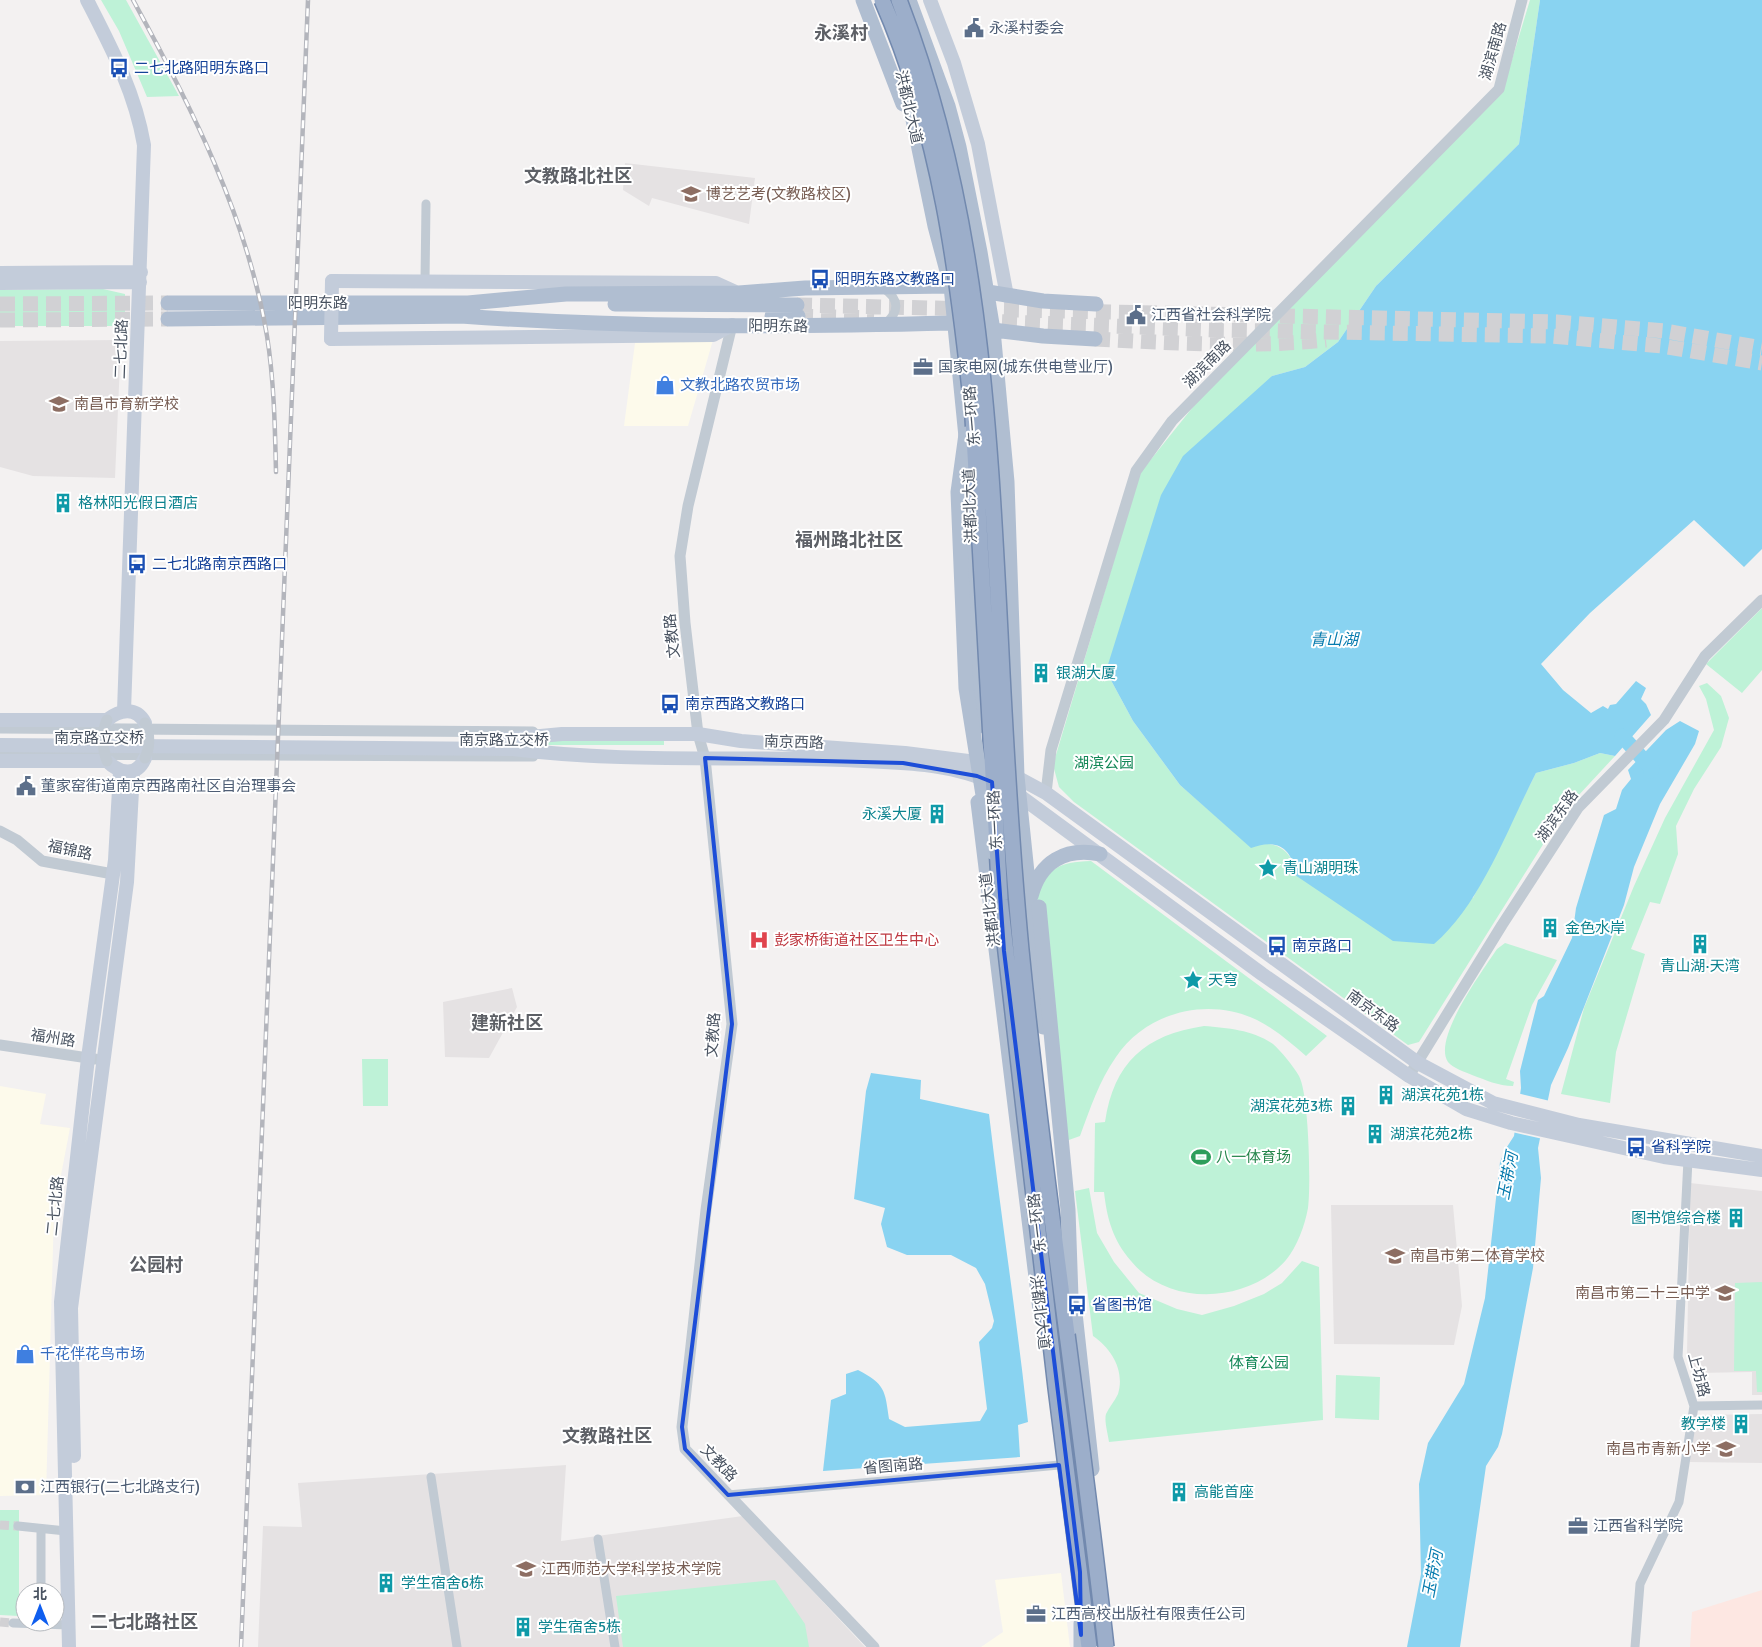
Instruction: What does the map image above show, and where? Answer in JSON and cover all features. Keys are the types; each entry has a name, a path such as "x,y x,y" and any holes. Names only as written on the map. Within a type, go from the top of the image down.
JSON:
{"highway":[{"name":"东一环路","path":"882,0 898,35 934,152 953,248 973,418 1000,900 1056,1388 1089,1647"},
{"name":"东一环路","path":"899,0 927,80 949,160 967,246 979,341 992,475 1003,694 1021,949 1074,1399 1106,1647"}],"main road":[{"name":"二七北路","path":"87,0 123,76 138,113 144,145 124,711"},
{"path":"863,0 917,139"},
{"name":"洪都北大道","path":"876,0 910,96 917,139 951,286 953,323 970,471 980,822 1082,1647"},
{"path":"909,0 948,106 980,252 985,292 993,330 1007,482 1017,776 1026,873 1034,899 1068,1210 1074,1399"},
{"path":"914,0 948,86 965,143 982,226 980,252"},
{"path":"930,0 954,63 978,144 1007,296"},
{"path":"0,273 140,277"},
{"path":"0,283 140,277"},
{"path":"732,325 713,335 332,339 332,281 716,283 739,293"},
{"name":"阳明东路","path":"168,319 464,310 566,294 739,293 805,288 951,286 1043,301 1096,304"},
{"name":"阳明东路","path":"168,303 464,310 798,311"},
{"name":"阳明东路","path":"464,310 560,323 804,327 953,323 993,330 1095,339"},
{"path":"966,434 958,492 966,688 1000,900"},
{"path":"0,720 108,720 116,713 124,711 136,713 145,723"},
{"name":"南京西路","path":"562,734 698,734 741,742 905,753 1017,776"},
{"name":"南京路立交桥","path":"0,737 511,740 562,734"},
{"name":"南京路立交桥","path":"0,745 513,749 564,756"},
{"name":"南京西路","path":"564,756 756,757 903,763 977,769 1019,794"},
{"path":"0,761 107,761 126,772 143,764 145,758"},
{"name":"二七北路","path":"69,1647 60,1302 88,1058 114,874 126,772"},
{"name":"二七北路","path":"77,1647 71,1308 102,1059 127,882 126,772"},
{"name":"南京东路","path":"1017,776 1046,793 1418,1063 1493,1103 1579,1124 1762,1156"},
{"path":"1019,794 1262,974 1409,1076 1466,1109 1511,1123 1664,1157 1762,1170"},
{"path":"1100,854 1088,852 1063,854 1052,861 1044,870 1034,899 1100,1548 1114,1647"},
{"path":"1080,1572 1082,1647"},
{"path":"1099,1582 1114,1647"}],"street":[{"name":"湖滨南路","path":"1046,793 1051,750 1136,471 1172,421 1499,88 1522,0"},
{"path":"425,281 426,204"},
{"path":"882,287 892,294 896,305 894,317 884,325"},
{"name":"文教路","path":"732,325 688,506 680,556 685,623 698,734 705,758 732,1024 706,1210 682,1427 685,1449 874,1647"},
{"name":"湖滨东路","path":"1409,1076 1502,925 1578,808 1656,728 1688,686 1705,656 1762,600"},
{"path":"107,761 102,749 103,729 108,720"},
{"path":"145,723 148,729 148,752 145,758"},
{"name":"南京路立交桥","path":"0,728 510,731 562,734"},
{"name":"南京路立交桥","path":"0,754 564,756"},
{"name":"福锦路","path":"0,831 16,840 42,861 114,874"},
{"name":"福州路","path":"0,1045 102,1059"},
{"name":"上坊路","path":"1635,1647 1640,1584 1679,1502 1694,1406 1678,1357 1688,1160"},
{"path":"1694,1406 1762,1405"},
{"name":"省图南路","path":"728,1495 1059,1465"},
{"path":"431,1477 457,1647"},
{"path":"18,1526 66,1531"},
{"path":"41,1529 41,1582"},
{"path":"598,1538 615,1647"},
{"path":"65,1625 69,1625"}],"highlighted area":[{"path":"705,758 903,763 977,776 992,782 1004,951 1080,1572 1081,1635 1059,1465 728,1495 685,1449 682,1427 732,1024"}],"shaded area":[{"name":"博艺艺考(文教路校区)","path":"625,163 755,178 749,224 652,198 649,206 623,190"},
{"name":"南昌市育新学校","path":"121,340 115,478 33,476 0,467 0,341"},
{"name":"文教北路农贸市场","path":"713,340 688,426 624,426 635,343"},
{"path":"512,988 517,1007 489,1058 445,1057 443,1002"},
{"name":"千花伴花鸟市场","path":"0,1086 46,1094 40,1124 70,1128 54,1212 46,1495 0,1496"},
{"name":"南昌市第二十三中学","path":"1690,1183 1762,1191 1762,1395 1752,1395 1752,1372 1695,1373 1687,1356"},
{"name":"南昌市第二体育学校","path":"1331,1205 1453,1205 1462,1306 1454,1345 1334,1344"},
{"name":"南昌市青新小学","path":"1762,1414 1762,1463 1690,1462 1692,1426 1703,1415"},
{"name":"江西师范大学科学技术学院","path":"566,1465 561,1541 743,1516 865,1647 258,1647 263,1526 302,1527 298,1483"},
{"path":"1061,1573 1070,1647 981,1647 1003,1632 995,1580"},
{"path":"1762,1590 1762,1647 1690,1647 1692,1612"}],"green space":[{"path":"101,0 126,0 179,96 147,97 119,31"},
{"name":"湖滨公园","path":"1530,0 1540,0 1519,144 1376,286 1338,342 1305,367 1272,376 1106,671 1133,721 1180,785 1251,847 1271,844 1286,852 1294,863 1473,898 1536,773 1574,763 1600,753 1615,756 1564,811 1419,1042 1408,1045 1074,802 1059,787 1053,765 1140,473 1197,402 1503,89"},
{"path":"103,289 125,294 125,326 0,326 0,290"},
{"path":"1762,608 1762,670 1742,693 1706,664"},
{"path":"1707,683 1721,696 1729,718 1721,747 1694,789 1676,826 1678,854 1660,904 1650,902 1631,949 1645,954 1616,1052 1610,1103 1561,1094 1584,1008 1634,886 1665,818 1714,730 1706,699 1699,686"},
{"path":"664,739 664,745 541,745 541,740"},
{"path":"1091,861 1327,1036 1306,1056 1270,1028 1257,1020 1238,1013 1219,1009 1199,1009 1161,1019 1144,1029 1116,1057 1100,1085 1080,1136 1066,1141 1035,898 1050,873 1062,865"},
{"path":"1505,943 1557,960 1532,1005 1506,1079 1514,1082 1513,1086 1492,1082 1456,1068 1448,1062 1445,1051 1447,1038 1461,1005 1497,949"},
{"name":"八一体育场","path":"1204,1026 1231,1029 1265,1039 1273,1044 1291,1064 1299,1076 1305,1101 1309,1161 1307,1215 1290,1255 1270,1275 1251,1285 1230,1292 1208,1294 1186,1292 1165,1286 1147,1276 1131,1261 1115,1237 1109,1220 1104,1192 1094,1192 1095,1123 1105,1122 1109,1101 1116,1083 1125,1068 1136,1055 1165,1036"},
{"path":"362,1059 388,1059 388,1106 363,1106"},
{"name":"体育公园","path":"1089,1188 1097,1233 1114,1262 1139,1293 1177,1309 1202,1315 1234,1306 1264,1294 1282,1283 1302,1261 1319,1267 1323,1420 1109,1442 1106,1414 1118,1394 1120,1377 1111,1354 1093,1336 1075,1191"},
{"path":"1762,1282 1762,1392 1757,1392 1756,1371 1734,1371 1735,1283"},
{"path":"1336,1375 1380,1377 1379,1420 1335,1418"},
{"path":"0,1510 19,1510 19,1582 15,1582 15,1616 0,1615"},
{"path":"775,1580 805,1624 809,1647 623,1647 616,1596"}],"water":[{"name":"青山湖","path":"1540,0 1762,0 1762,549 1744,567 1694,520 1590,613 1541,664 1563,690 1591,713 1603,706 1608,709 1610,705 1616,704 1636,681 1646,688 1641,699 1646,704 1651,715 1615,756 1600,753 1574,763 1536,773 1480,887 1451,927 1434,944 1393,941 1295,875 1291,858 1282,848 1269,844 1251,848 1180,785 1133,721 1106,671 1161,495 1183,456 1272,376 1305,367 1338,342 1376,286 1519,144"},
{"path":"1680,721 1699,731 1695,744 1660,804 1634,867 1624,905 1568,1048 1551,1085 1538,1148 1541,1178 1533,1268 1502,1434 1498,1447 1486,1466 1460,1647 1407,1647 1421,1574 1419,1484 1428,1443 1464,1384 1485,1298 1500,1162 1514,1136 1521,1088 1520,1071 1538,1000 1544,996 1572,938 1576,908 1604,815 1616,809 1622,790 1631,779 1628,770 1666,730"},
{"path":"871,1073 921,1080 920,1099 989,1114 1028,1422 1018,1425 1020,1457 823,1471 831,1400 846,1394 846,1374 858,1370 874,1379 885,1394 889,1419 905,1427 980,1421 987,1409 979,1342 992,1328 994,1321 985,1284 976,1268 951,1255 907,1255 887,1247 881,1224 885,1208 854,1199 866,1091"}],"pier":[{"path":"1517,1093 1550,1101 1543,1139 1512,1132"}],"waterway":[{"name":"玉带河","path":"1622,736 1652,769 1651,771"}],"tunnel":[{"path":"0,304 168,303"},
{"path":"797,305 1557,322 1665,331 1762,348"},
{"path":"798,316 874,318"},
{"path":"0,320 168,319"},
{"path":"979,321 1218,330 1551,336 1662,346 1762,363"},
{"path":"1095,339 1240,344 1326,340"},
{"path":"0,1525 18,1526"},
{"path":"0,1622 13,1623"}],"railway":[{"path":"133,0 196,121 231,205 246,248 258,291 267,336 274,404 276,472"},
{"path":"241,1647 308,0"}],"place":[{"name":"永溪村委会","path":"974,28"},
{"name":"二七北路阳明东路口","path":"119,68"},
{"name":"博艺艺考(文教路校区)","path":"691,194"},
{"name":"阳明东路文教路口","path":"820,279"},
{"name":"江西省社会科学院","path":"1136,315"},
{"name":"国家电网(城东供电营业厅)","path":"923,367"},
{"name":"文教北路农贸市场","path":"665,385"},
{"name":"南昌市育新学校","path":"59,404"},
{"name":"格林阳光假日酒店","path":"63,503"},
{"name":"二七北路南京西路口","path":"137,564"},
{"name":"银湖大厦","path":"1041,673"},
{"name":"南京西路文教路口","path":"670,704"},
{"name":"董家窑街道南京西路南社区自治理事会","path":"26,786"},
{"name":"永溪大厦","path":"937,814"},
{"name":"青山湖明珠","path":"1268,868"},
{"name":"金色水岸","path":"1550,928"},
{"name":"彭家桥街道社区卫生中心","path":"759,940"},
{"name":"青山湖·天湾","path":"1700,944"},
{"name":"南京路口","path":"1277,946"},
{"name":"天穹","path":"1193,980"},
{"name":"湖滨花苑1栋","path":"1386,1095"},
{"name":"湖滨花苑3栋","path":"1348,1106"},
{"name":"湖滨花苑2栋","path":"1375,1134"},
{"name":"省科学院","path":"1636,1147"},
{"name":"八一体育场","path":"1201,1157"},
{"name":"图书馆综合楼","path":"1736,1218"},
{"name":"南昌市第二体育学校","path":"1395,1256"},
{"name":"南昌市第二十三中学","path":"1725,1293"},
{"name":"省图书馆","path":"1077,1305"},
{"name":"千花伴花鸟市场","path":"25,1354"},
{"name":"教学楼","path":"1741,1424"},
{"name":"南昌市青新小学","path":"1726,1449"},
{"name":"江西银行(二七北路支行)","path":"25,1487"},
{"name":"高能首座","path":"1179,1492"},
{"name":"江西省科学院","path":"1578,1526"},
{"name":"江西师范大学科学技术学院","path":"526,1569"},
{"name":"学生宿舍6栋","path":"386,1583"},
{"name":"江西高校出版社有限责任公司","path":"1036,1614"},
{"name":"学生宿舍5栋","path":"523,1627"}],"district":[{"name":"永溪村","path":"841,33"},
{"name":"文教路北社区","path":"578,176"},
{"name":"福州路北社区","path":"849,540"},
{"name":"建新社区","path":"507,1023"},
{"name":"公园村","path":"156,1265"},
{"name":"文教路社区","path":"607,1436"},
{"name":"二七北路社区","path":"144,1622"}]}
